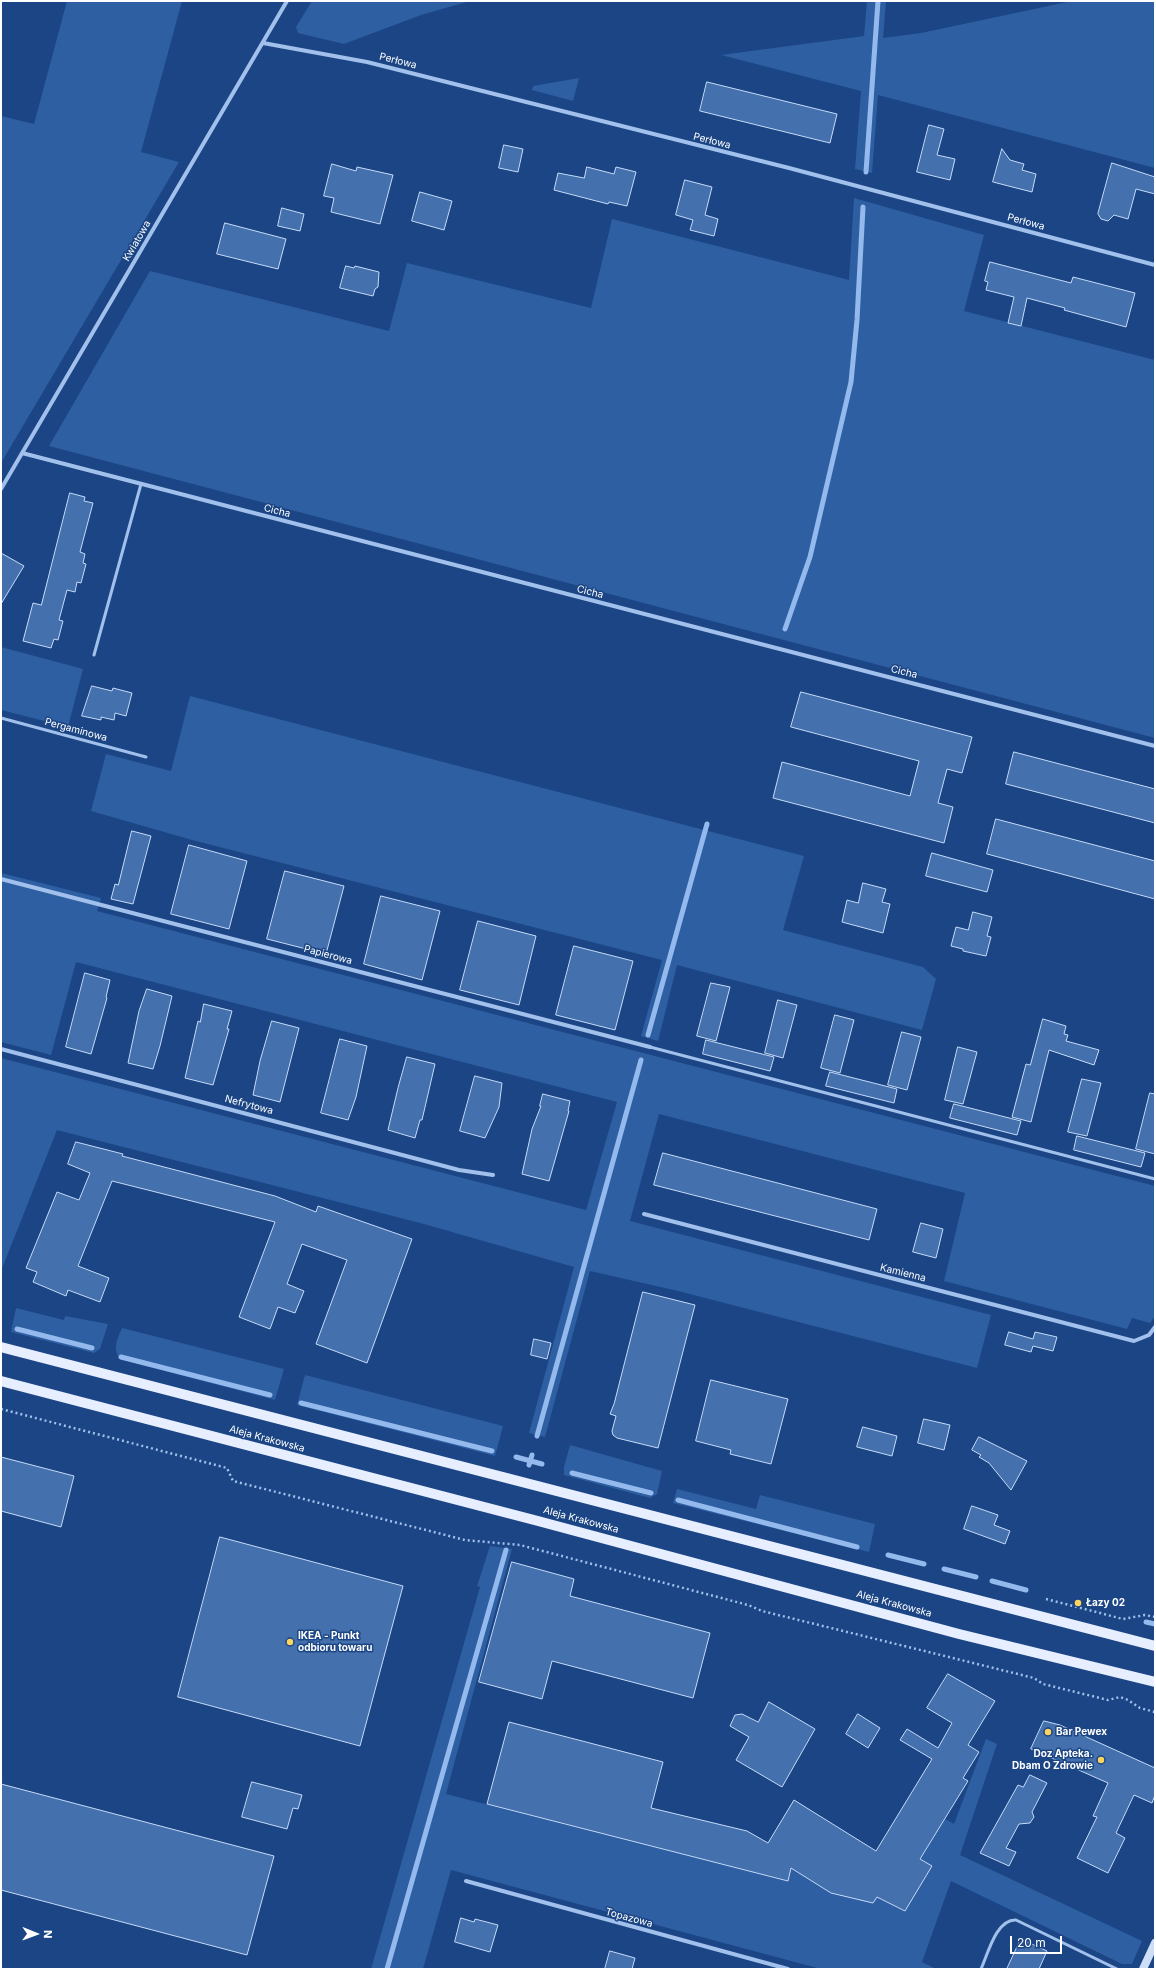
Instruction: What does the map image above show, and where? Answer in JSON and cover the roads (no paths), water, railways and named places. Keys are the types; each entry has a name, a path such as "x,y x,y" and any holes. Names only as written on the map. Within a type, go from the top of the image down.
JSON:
{"main road":[{"path":"1,1347 1155,1646"},
{"name":"Aleja Krakowska","path":"1,1381 959,1634 1155,1682"}],"street":[{"name":"Kwiatowa","path":"1,489 287,1"},
{"name":"Perłowa","path":"263,43 367,62 789,168 1155,265"},
{"name":"Cicha","path":"22,453 1155,746"},
{"name":"Papierowa","path":"1,879 650,1047"},
{"name":"Nefrytowa","path":"1,1049 460,1170 493,1175"},
{"name":"Kamienna","path":"644,1214 1134,1341 1148,1335 1155,1327"},
{"name":"Topazowa","path":"466,1881 788,1969"},
{"path":"1143,1969 1155,1943"}],"lane":[{"path":"94,655 140,484"},
{"name":"Pergaminowa","path":"1,718 146,757"},
{"path":"650,1047 1155,1179"},
{"path":"980,1969 1000,1926 1010,1920 1016,1920 1117,1969"}],"waterway":[{"path":"866,172 878,1"},
{"path":"785,629 810,557 851,382 857,320 863,207"},
{"path":"648,1035 707,824"},
{"path":"537,1436 641,1060"},
{"path":"17,1329 92,1348"},
{"path":"121,1357 270,1395"},
{"path":"301,1403 492,1451"},
{"path":"529,1465 532,1455"},
{"path":"516,1457 542,1464"},
{"path":"572,1473 651,1493"},
{"path":"678,1500 857,1547"},
{"path":"387,1969 506,1550"},
{"path":"888,1555 924,1564"},
{"path":"944,1569 976,1577"},
{"path":"992,1581 1026,1590"},
{"path":"1146,1622 1155,1624"}],"place":[{"name":"Łazy 02","path":"1078,1603"},
{"name":"IKEA - Punkt odbioru towaru","path":"290,1642"},
{"name":"Bar Pewex","path":"1048,1732"},
{"name":"Doz Apteka. Dbam O Zdrowie","path":"1101,1760"}]}
